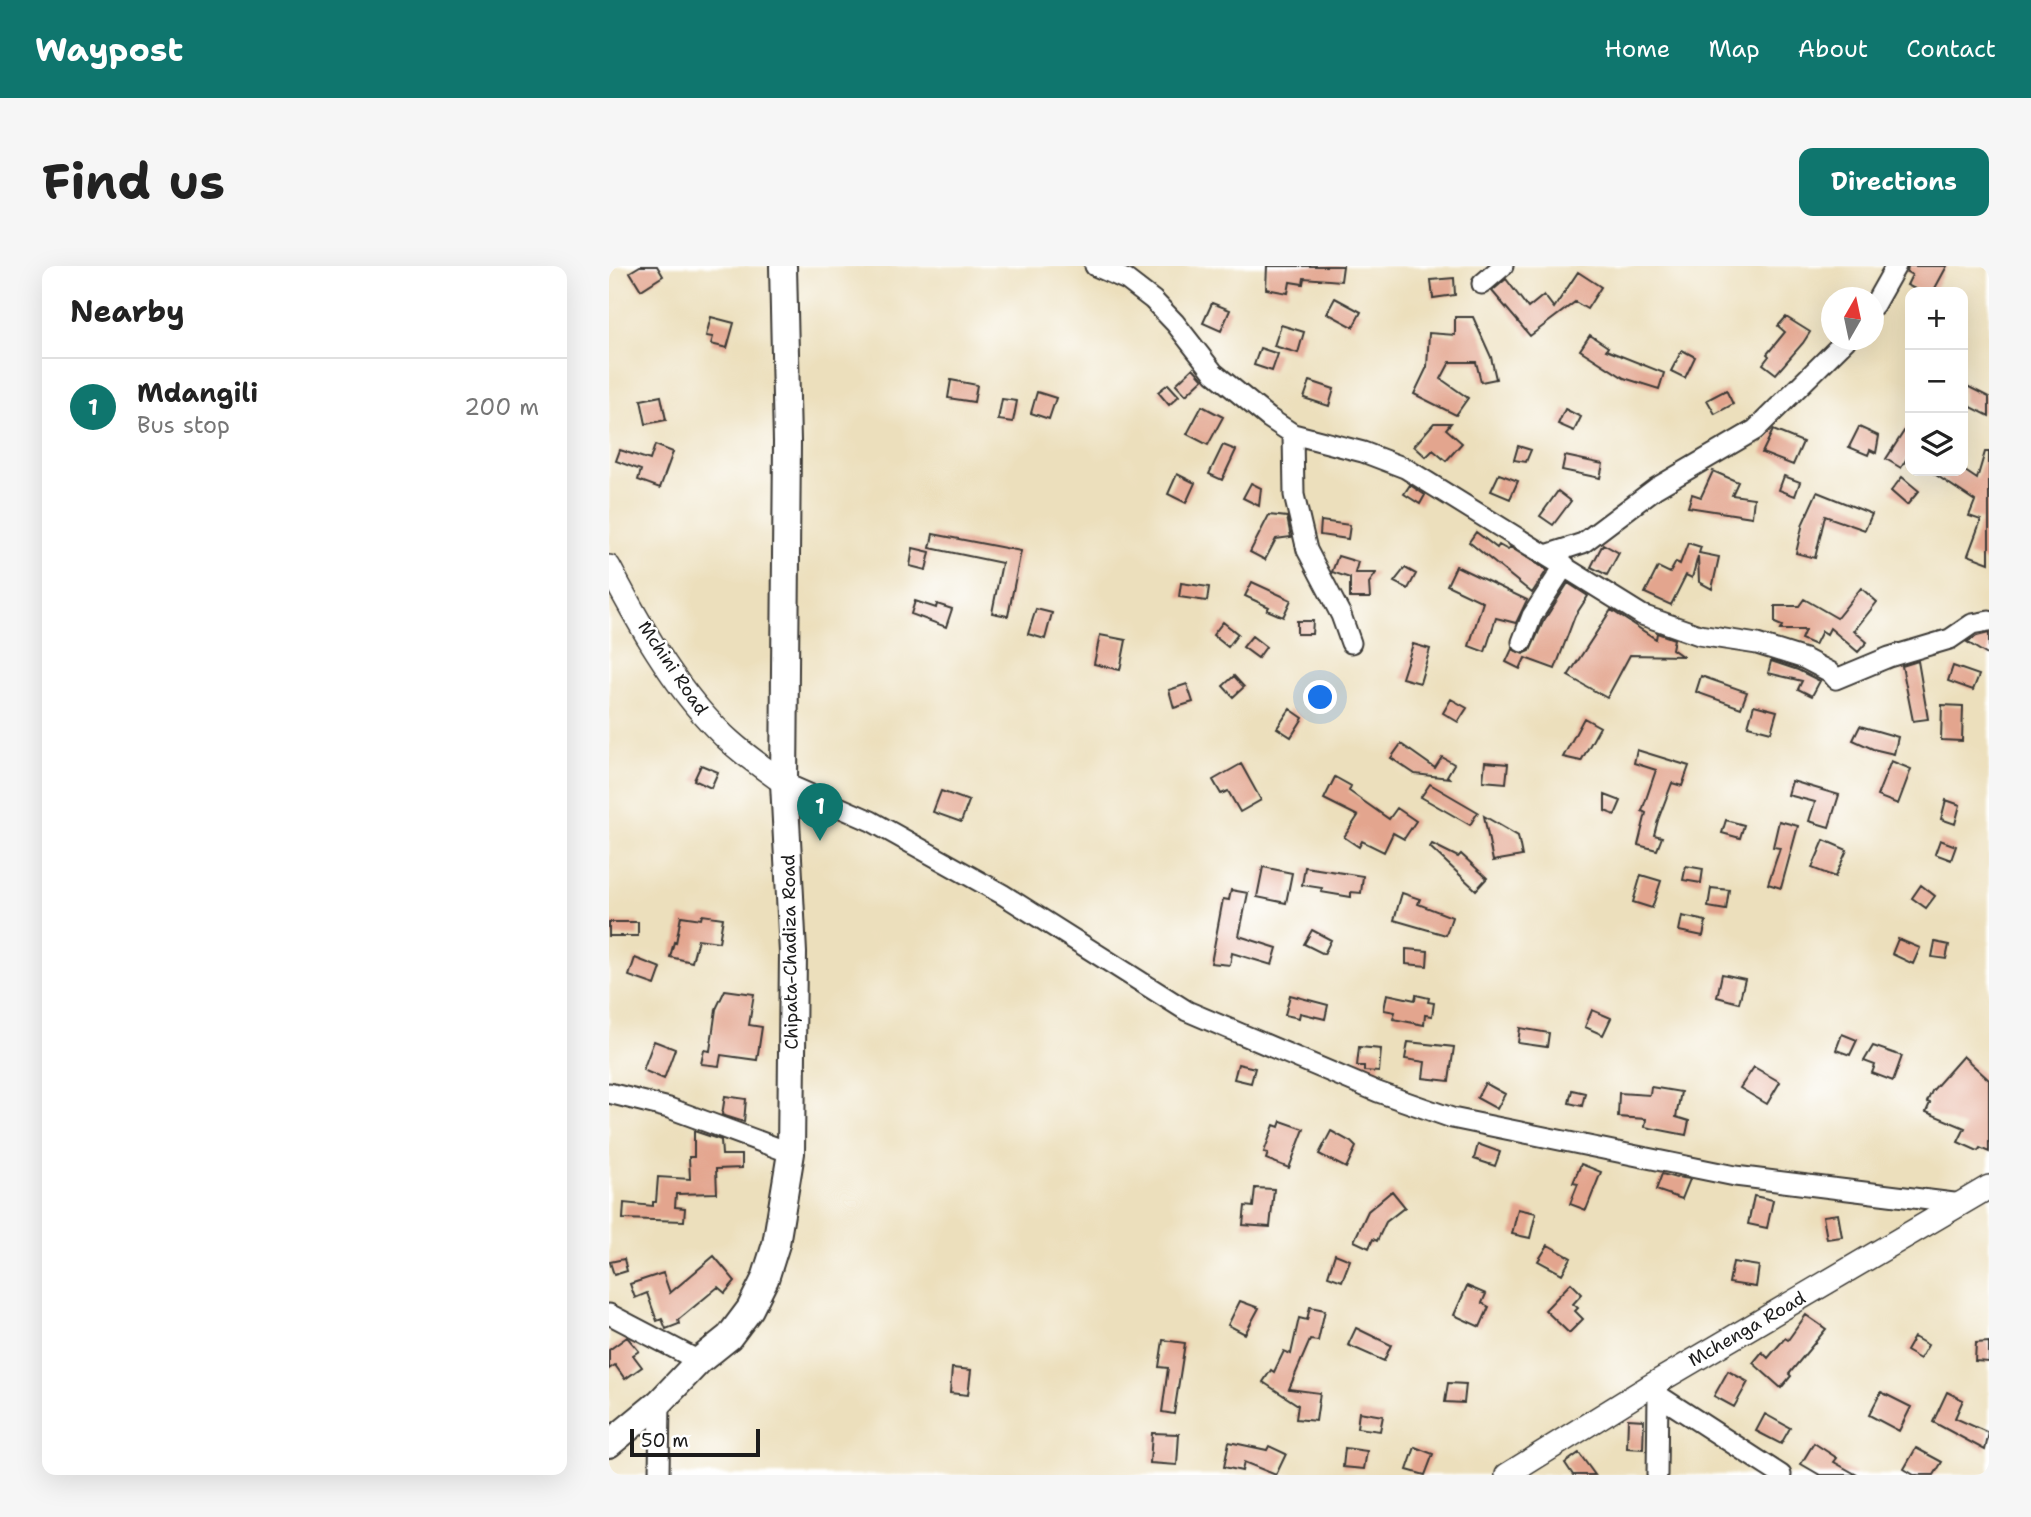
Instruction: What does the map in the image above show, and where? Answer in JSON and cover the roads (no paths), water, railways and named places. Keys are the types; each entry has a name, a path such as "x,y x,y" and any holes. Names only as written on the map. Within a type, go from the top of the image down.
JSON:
{"main road":[{"name":"Chipata-Chadiza Road","path":"609,1444 660,1402 699,1361 729,1337 750,1309 765,1279 776,1244 791,1153 793,953 784,783 787,442 783,266"}],"street":[{"path":"1095,266 1127,281 1153,300 1175,323 1214,373 1293,434 1363,452 1405,468 1642,615 1699,635 1757,643 1805,659 1830,672 1836,679 1889,657 1950,639 1972,624 1989,621"},
{"path":"1482,284 1503,266"},
{"path":"1884,287 1896,266"},
{"path":"1546,555 1583,543 1656,488 1755,430 1836,350"},
{"path":"1293,434 1294,495 1307,550 1341,615 1351,643"},
{"path":"1522,642 1532,616 1565,565"},
{"name":"Mchini Road","path":"612,578 693,702 743,753 784,783"},
{"path":"784,783 871,821 1002,894 1187,1011 1378,1092 1452,1118 1735,1176 1962,1204"},
{"path":"609,1093 669,1108 791,1153"},
{"name":"Mchenga Road","path":"1507,1475 1653,1391 1989,1187"},
{"path":"609,1314 699,1361"},
{"path":"1653,1391 1657,1475"},
{"path":"1653,1391 1781,1475"},
{"path":"659,1475 660,1402"}],"place":[{"name":"Mdangili","path":"820,841"}]}
